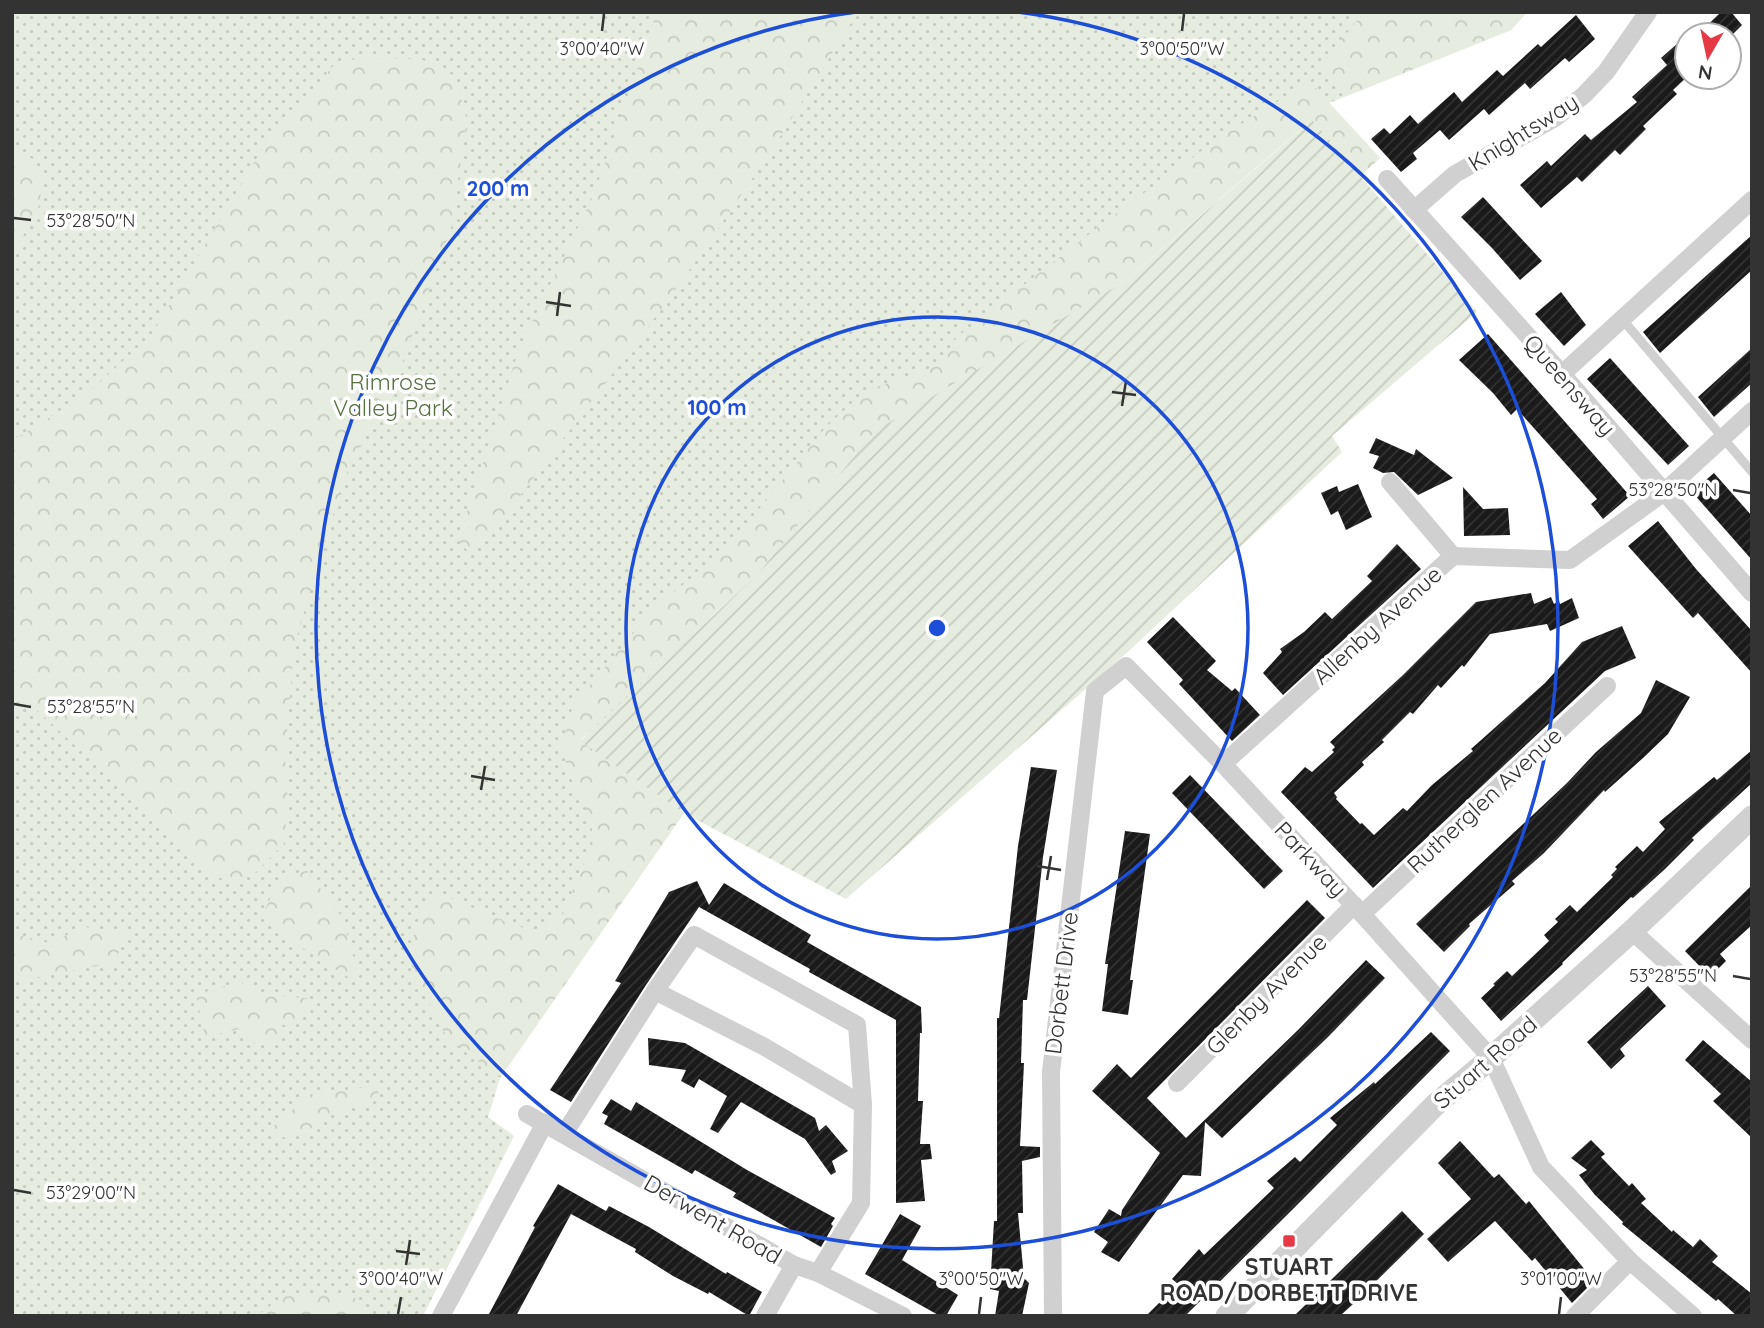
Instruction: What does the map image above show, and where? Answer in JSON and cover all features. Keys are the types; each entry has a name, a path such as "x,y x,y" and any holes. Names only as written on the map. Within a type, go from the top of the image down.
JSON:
{"street":[{"name":"Knightsway","path":"1414,210 1455,174 1555,118 1584,95 1606,72 1648,12"},
{"name":"Queensway","path":"1387,179 1562,374 1752,593"},
{"path":"1562,374 1752,200"},
{"name":"Allenby Avenue","path":"1223,764 1453,556 1570,560 1663,493 1752,411"},
{"path":"1390,482 1453,556"},
{"name":"Parkway","path":"1126,666 1223,764 1492,1058 1541,1167 1630,1261 1693,1316"},
{"name":"Dorbett Drive","path":"1053,1316 1051,1072 1095,691 1126,666"},
{"name":"Rutherglen Avenue","path":"1358,909 1606,686"},
{"name":"Stuart Road","path":"1227,1316 1435,1105 1492,1058 1632,931 1752,817"},
{"name":"Glenby Avenue","path":"1177,1083 1358,909"},
{"path":"1632,931 1752,1040"},
{"path":"564,1134 694,935 858,1025 863,1105 862,1203 818,1273"},
{"path":"655,992 763,1046 863,1105"},
{"name":"Derwent Road","path":"527,1114 794,1265 818,1273 903,1316"},
{"path":"440,1316 545,1123"},
{"path":"1575,1316 1630,1261"},
{"path":"765,1316 794,1265"}],"lane":[{"path":"1622,319 1752,472"}],"green space":[{"name":"Rimrose Valley Park","path":"12,12 1527,12 1511,30 1329,103 1380,158 1360,176 1312,120 580,740 684,813 500,1078 488,1117 514,1136 423,1316 12,1316"},
{"path":"657,12 858,12 770,153 672,295 489,537 467,550 458,541 519,349 594,194"},
{"path":"1364,12 1527,12 1511,30 1347,96 1319,67"},
{"path":"358,58 421,59 455,76 467,120 451,228 399,372 343,481 294,647 285,757 288,803 284,844 255,873 234,882 217,877 12,687 12,439 87,394 152,334 262,149 333,66"},
{"path":"1310,82 1380,158 1360,176 1311,120 1125,281 875,431 758,574 580,740 684,813 500,1078 447,1038 415,977 408,953 424,903 434,895 446,896 515,926 537,930 563,914 593,842 591,821 571,778 561,747 573,705 656,606 722,554 827,426 865,391 939,365 957,337 1106,221 1223,135"},
{"path":"1312,120 1477,312 1332,436 1342,452 1131,649 846,899 684,813 580,741 758,574 875,431 1125,281"},
{"path":"12,149 35,160 43,184 37,214 12,253"},
{"path":"307,871 342,917 359,975 351,979 281,934 265,911 280,884 292,875"},
{"path":"85,927 127,932 114,963 12,982 12,933 49,943"},
{"path":"240,981 257,995 308,998 311,1013 279,1027 280,1045 253,1044 244,1028 205,1037 196,995"},
{"path":"378,1085 379,1100 321,1117 308,1132 280,1138 266,1130 286,1119 302,1097"},
{"path":"353,1294 364,1316 257,1316 283,1296"}],"building":[{"path":"1721,12 1731,12 1739,21 1712,21"},
{"path":"1576,15 1595,39 1569,62 1565,58 1530,89 1525,83 1489,115 1484,109 1449,140 1440,130 1413,153 1417,159 1401,172 1371,139 1384,128 1390,134 1410,115 1418,124 1454,92 1462,102 1497,70 1503,76 1538,44 1541,47"},
{"path":"1673,47 1673,91 1677,94 1643,126 1646,129 1620,155 1615,150 1582,182 1577,177 1541,208 1520,185 1547,161 1551,166 1585,134 1591,140 1637,102 1632,97 1667,65 1661,58"},
{"path":"1483,197 1542,261 1520,280 1461,217"},
{"path":"1752,235 1752,270 1660,353 1643,332"},
{"path":"1561,292 1586,325 1564,346 1535,314"},
{"path":"1488,334 1630,496 1603,519 1591,504 1597,499 1517,409 1511,415 1459,360"},
{"path":"1752,348 1752,383 1714,417 1698,397"},
{"path":"1610,358 1689,446 1668,465 1587,379"},
{"path":"1376,438 1414,455 1416,449 1453,478 1418,495 1394,472 1383,473 1373,468 1379,456 1369,453"},
{"path":"1714,473 1752,516 1752,560 1692,492"},
{"path":"1358,484 1372,517 1346,530 1338,511 1331,515 1321,493 1337,486 1339,492"},
{"path":"1463,487 1483,509 1508,508 1510,535 1464,536"},
{"path":"1658,521 1696,569 1752,631 1752,673 1698,613 1693,618 1628,546"},
{"path":"1397,544 1421,569 1283,695 1263,673 1282,652 1280,649 1304,632 1325,612 1332,619 1372,581 1367,576"},
{"path":"1531,593 1534,604 1551,597 1554,604 1572,598 1579,618 1550,631 1547,624 1490,634 1464,667 1462,665 1441,688 1438,685 1413,714 1410,712 1362,762 1364,765 1334,793 1336,799 1374,835 1403,808 1407,811 1432,785 1473,751 1471,749 1545,683 1582,642 1622,626 1636,658 1605,671 1373,888 1281,792 1305,767 1312,772 1334,752 1332,750 1335,747 1330,742 1403,675 1476,602"},
{"path":"1173,617 1216,661 1207,670 1232,691 1235,688 1260,715 1232,741 1179,684 1183,680 1147,642"},
{"path":"1656,680 1690,697 1668,734 1605,792 1604,790 1544,853 1512,881 1515,884 1469,924 1444,952 1416,924 1567,783 1596,752 1641,713"},
{"path":"1752,750 1752,783 1692,838 1694,840 1665,869 1631,897 1501,1021 1481,998 1495,985 1493,984 1507,971 1512,976 1549,941 1544,935 1558,922 1555,919 1570,905 1577,912 1613,877 1611,875 1617,869 1615,867 1637,846 1643,852 1665,829 1659,822 1714,777 1717,780"},
{"path":"1031,767 1057,770 1043,857 1027,1000 1023,1000 1021,1063 1024,1063 1020,1146 1040,1147 1040,1157 1022,1161 1023,1213 1018,1213 1024,1278 1029,1283 1022,1316 995,1316 999,1291 990,1289 994,1221 997,1221 997,1018 1018,846"},
{"path":"1190,775 1283,871 1264,889 1172,793"},
{"path":"1125,831 1150,834 1130,980 1133,980 1128,1015 1102,1011 1108,964 1105,964"},
{"path":"697,881 709,905 724,883 811,935 807,942 921,1007 918,1101 923,1101 920,1144 930,1144 932,1159 921,1160 925,1201 896,1203 896,1020 699,907 571,1102 550,1090 621,983 615,981 669,892"},
{"path":"1752,885 1752,925 1720,954 1726,961 1710,977 1685,951"},
{"path":"1307,900 1325,918 1147,1098 1186,1138 1366,960 1385,978 1328,1037 1222,1138 1205,1122 1201,1176 1183,1175 1119,1262 1101,1252 1108,1242 1094,1232 1109,1209 1121,1216 1122,1210 1160,1153 1092,1091 1117,1064 1131,1078"},
{"path":"1648,986 1666,1006 1620,1049 1625,1056 1611,1069 1587,1042"},
{"path":"1431,1032 1450,1051 1293,1209 1185,1316 1146,1316 1178,1284 1172,1279 1199,1249 1204,1255 1274,1188 1267,1181 1295,1157 1300,1162 1337,1125 1330,1118 1374,1082 1375,1084"},
{"path":"648,1038 685,1043 815,1118 819,1131 826,1125 848,1151 832,1161 836,1172 831,1175 805,1139 741,1102 718,1133 710,1129 727,1096 699,1079 694,1088 681,1081 686,1070 649,1065"},
{"path":"1703,1040 1752,1082 1752,1138 1713,1101 1721,1094 1685,1060"},
{"path":"611,1099 631,1111 636,1102 747,1170 835,1218 821,1247 733,1197 736,1193 695,1170 692,1174 604,1124 608,1116 602,1113"},
{"path":"1591,1140 1605,1154 1601,1157 1629,1186 1632,1183 1646,1199 1641,1203 1672,1232 1673,1230 1693,1247 1700,1239 1718,1256 1712,1262 1752,1294 1752,1316 1737,1316 1718,1299 1716,1301 1622,1224 1595,1195 1579,1175 1587,1170 1571,1158"},
{"path":"1460,1141 1494,1178 1499,1174 1526,1204 1529,1201 1594,1281 1572,1303 1535,1258 1532,1261 1495,1221 1448,1262 1427,1239 1471,1199 1438,1163"},
{"path":"558,1184 606,1211 609,1206 649,1227 726,1274 727,1272 762,1292 749,1316 709,1292 708,1294 673,1276 635,1252 636,1249 571,1214 516,1316 488,1316 535,1227 533,1226"},
{"path":"1402,1211 1424,1234 1352,1305 1340,1316 1294,1316"},
{"path":"900,1214 921,1226 902,1260 958,1295 946,1316 940,1316 865,1274"}],"place":[{"name":"STUART ROAD/DORBETT DRIVE","path":"1289,1241"}]}
